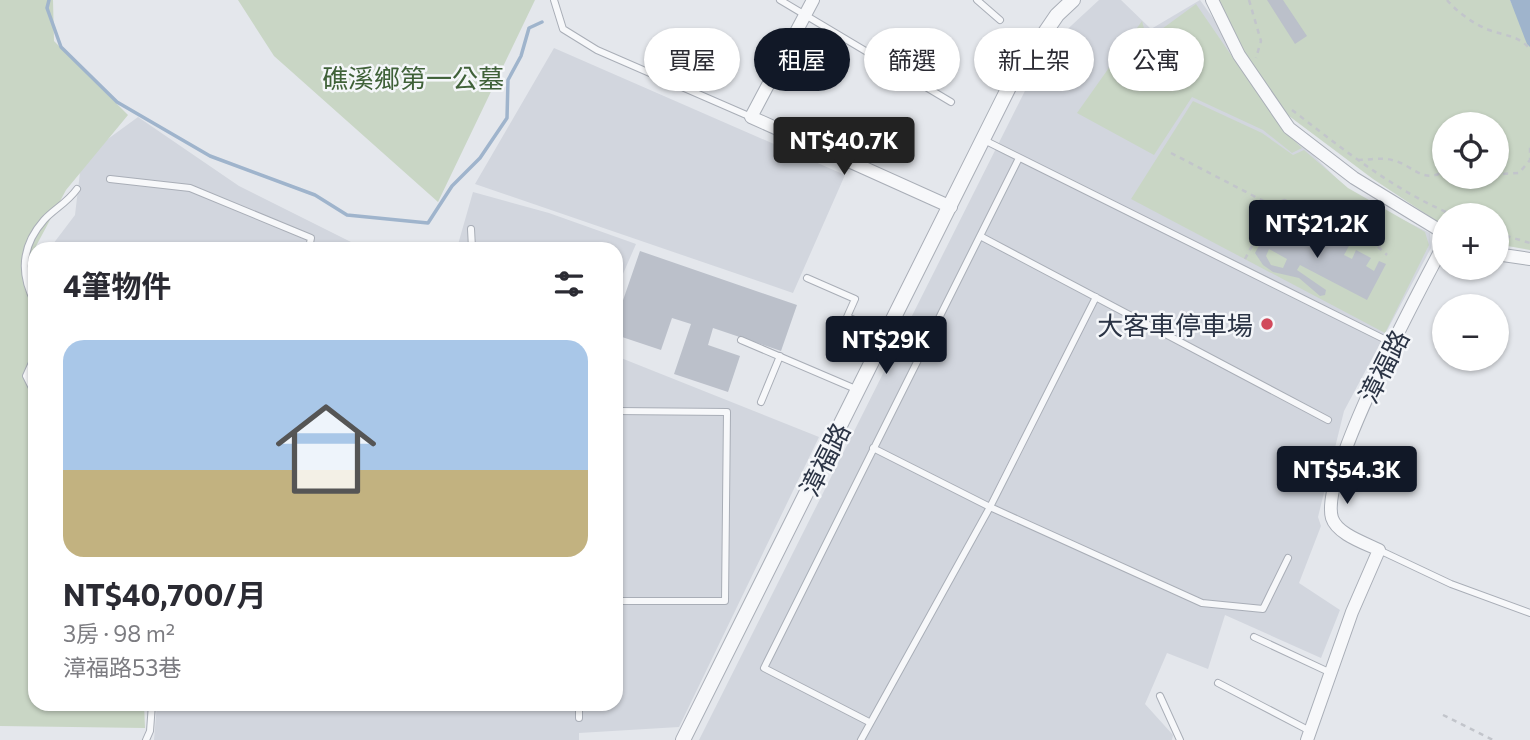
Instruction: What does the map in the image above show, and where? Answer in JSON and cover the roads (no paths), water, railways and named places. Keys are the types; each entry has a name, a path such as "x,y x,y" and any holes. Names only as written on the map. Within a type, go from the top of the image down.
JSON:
{"street":[{"path":"813,0 803,14 751,117 951,207"},
{"name":"漳福路","path":"683,740 1019,71 1057,15 1073,0"},
{"path":"1212,0 1239,55 1289,128 1382,196 1432,226"},
{"path":"1509,256 1530,259"},
{"name":"漳福路","path":"1379,550 1343,532 1332,520 1330,504 1354,424 1432,268"},
{"path":"1309,736 1368,569 1379,550"}],"lane":[{"path":"554,0 563,29 597,50 751,117"},
{"path":"780,0 951,102"},
{"path":"977,0 1000,20"},
{"path":"984,140 1394,344"},
{"path":"869,722 764,668 1019,158"},
{"path":"110,179 190,188 311,238 310,242"},
{"path":"31,242 44,221 69,201 76,189"},
{"path":"471,229 472,242"},
{"path":"980,236 1328,420"},
{"path":"28,248 23,256 28,284"},
{"path":"807,278 855,299 847,317 887,334"},
{"path":"861,740 990,507 1096,298"},
{"path":"741,340 859,390"},
{"path":"761,402 780,356"},
{"path":"623,411 727,412 725,601 623,601"},
{"path":"873,448 990,507 1202,603 1263,609 1288,558"},
{"name":"漳福路","path":"1379,550 1451,584 1530,613"},
{"path":"1254,637 1331,673"},
{"path":"1218,683 1309,736"},
{"path":"1160,696 1180,740"},
{"path":"146,740 150,731 151,711"},
{"path":"579,711 579,718"}],"water":[{"path":"1510,0 1530,0 1530,47 1527,44"}],"waterway":[{"path":"49,0 47,8 61,47 117,102 210,156 315,195 347,215 428,223 452,186 480,158 507,118 508,80 521,56 529,28 542,22"}],"place":[{"name":"大客車停車場","path":"1267,324"}],"park label":[{"name":"礁溪鄉第一公墓","path":"413,77"}]}
